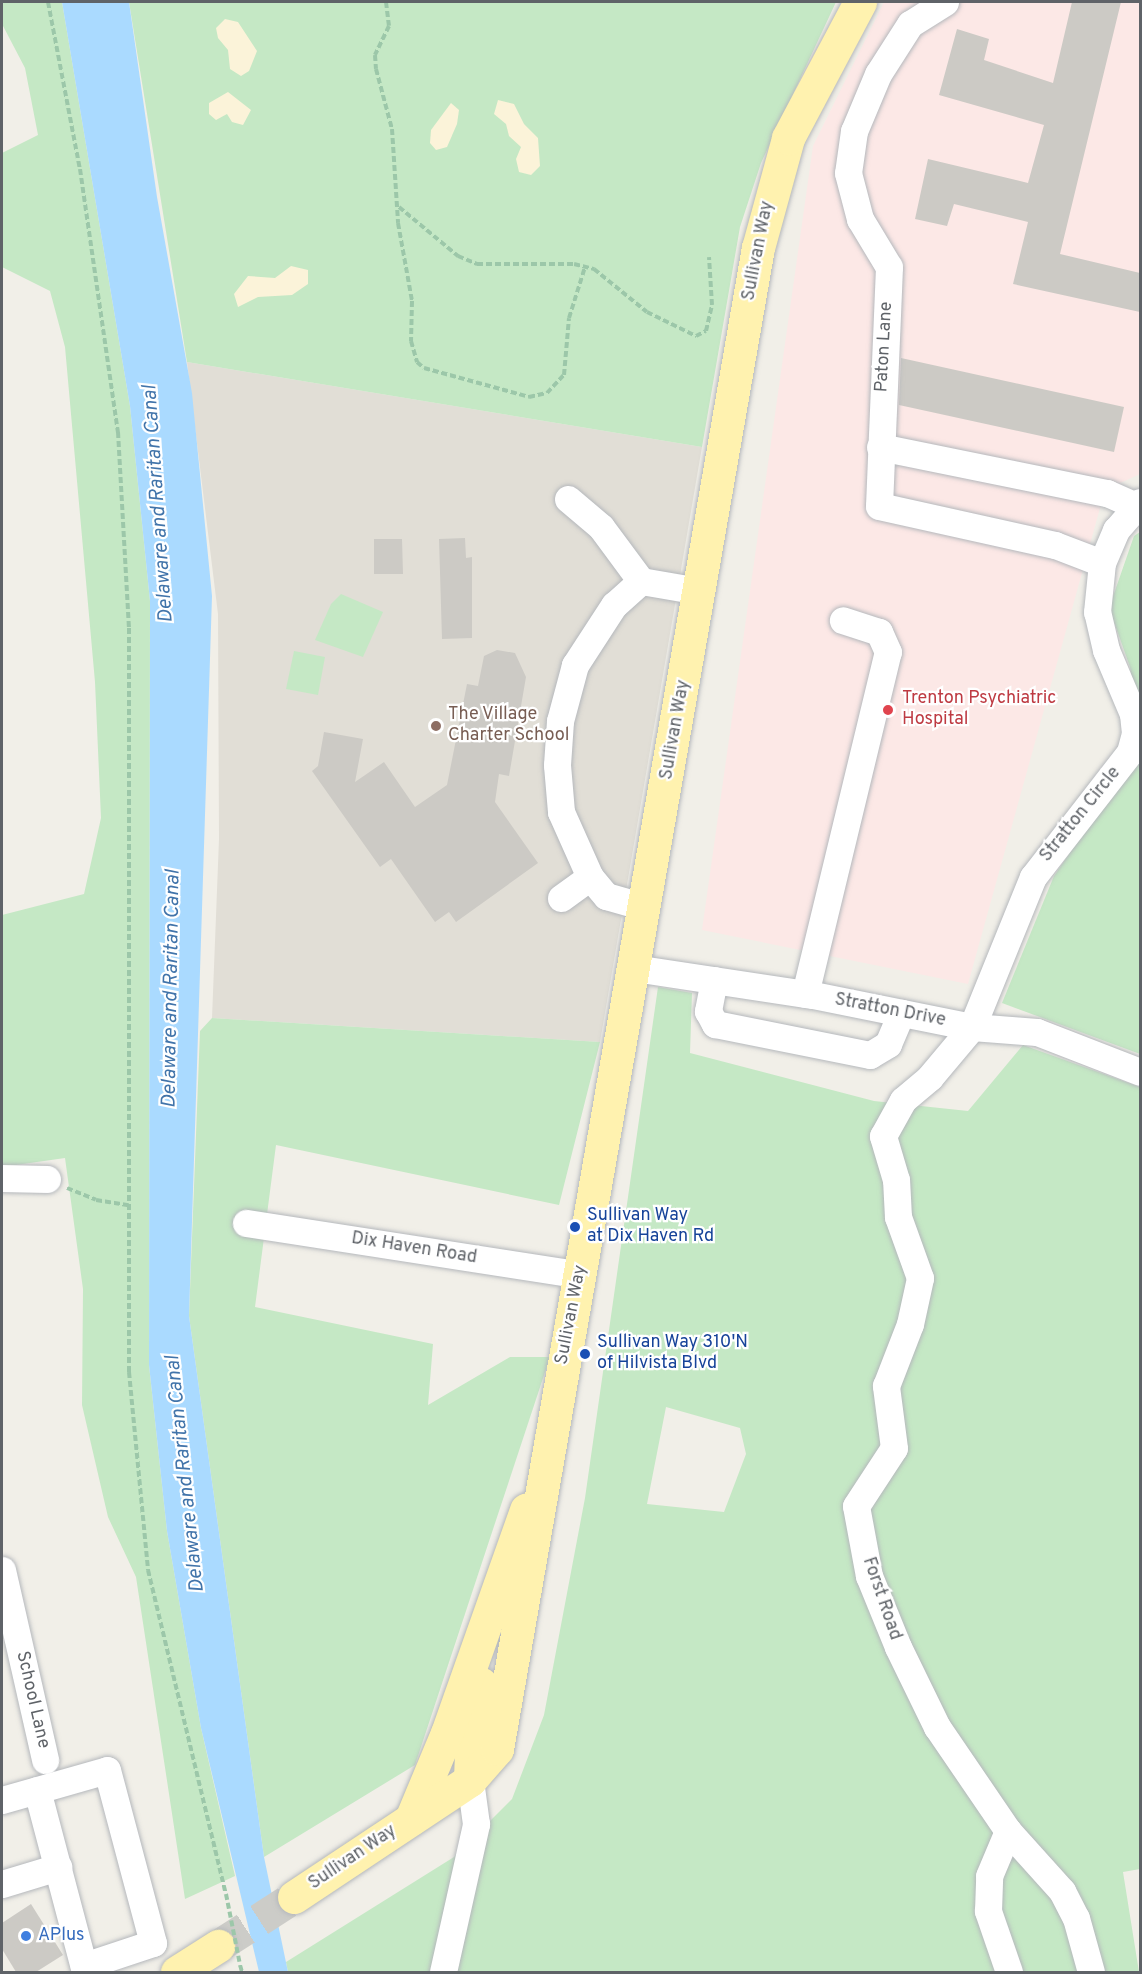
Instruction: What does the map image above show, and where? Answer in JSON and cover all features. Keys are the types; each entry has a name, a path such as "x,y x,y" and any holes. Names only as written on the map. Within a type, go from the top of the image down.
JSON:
{"main road":[{"name":"Sullivan Way","path":"294,1897 470,1780 496,1749 529,1578 541,1476 581,1275 699,591 776,171 803,103 860,2"},
{"name":"Sullivan Way","path":"411,1819 447,1733 488,1614 541,1476"},
{"path":"470,1780 488,1614"},
{"path":"176,1972 229,1956"}],"street":[{"name":"Paton Lane","path":"945,2 910,24 878,74 854,131 848,172 860,219 890,267 879,506 1055,545 1102,563"},
{"path":"880,447 1107,493 1138,504"},
{"path":"567,499 601,527 642,581 699,591"},
{"name":"Stratton Circle","path":"972,1027 1033,877 1055,842 1117,774 1135,733 1133,714 1106,650 1097,612 1102,563 1116,530 1138,504"},
{"path":"642,581 592,633 575,665 560,722 561,812 590,877 606,896 645,907"},
{"path":"805,994 888,652 879,633 843,620"},
{"path":"561,898 590,877"},
{"name":"Stratton Drive","path":"634,968 805,994 972,1027 1037,1032 1140,1072"},
{"path":"714,980 708,1011 715,1024 870,1055 888,1044 901,1013"},
{"name":"Forst Road","path":"972,1027 930,1077 903,1100 883,1136 896,1180 898,1217 920,1278 910,1324 886,1386 894,1448 856,1506 869,1576 898,1647 937,1728 1008,1830 1062,1891 1076,1918 1091,1972"},
{"path":"2,1178 47,1179"},
{"name":"Dix Haven Road","path":"246,1223 581,1275"},
{"name":"School Lane","path":"2,1570 11,1655 45,1760"},
{"path":"2,1800 107,1770 153,1943 176,1972"},
{"path":"443,1972 476,1824 470,1780"},
{"path":"37,1790 84,1969 153,1943"},
{"path":"1008,1830 989,1876 988,1911 1009,1972"},
{"path":"2,1884 58,1867"}],"path":[{"path":"48,2 80,169 118,432 129,628 129,1372 148,1570 226,1894 229,1956 242,1972"},
{"path":"386,2 389,26 375,55 392,129 399,207 412,301 411,342 424,368 529,397 547,393 564,375 569,318 585,267"},
{"path":"399,207 458,255 477,264 585,267 606,275 647,312 696,336 706,331 711,313 708,257"},
{"path":"47,1179 96,1200 129,1206"}],"shaded area":[{"name":"Trenton Psychiatric Hospital","path":"884,2 1140,2 1140,474 1105,490 968,984 702,930 813,146"},
{"name":"The Village Charter School","path":"187,362 702,447 600,1042 212,1018 219,839 218,614"}],"green space":[{"path":"2,2 62,2 130,406 150,601 149,1365 167,1531 201,1728 235,1876 185,1899 136,1577 108,1517 82,1405 83,1289 65,1158 2,1167 2,915 84,894 101,818 95,682 65,347 50,291 2,267 2,153 38,135 25,68 2,24"},
{"path":"129,2 836,2 761,163 740,227 702,447 187,362"},
{"path":"1140,532 1140,731 1130,667 1109,608 1134,536"},
{"path":"341,594 383,612 363,657 315,640 331,604"},
{"path":"294,651 325,657 318,695 286,689"},
{"path":"1140,750 1140,1054 1002,1003 1054,876"},
{"path":"658,987 692,993 690,1053 874,1101 968,1111 1023,1045 1140,1087 1140,1869 1123,1872 1139,1972 288,1972 286,1962 454,1857 512,1799 544,1715 585,1498","holes":["666,1407 740,1428 746,1454 724,1512 647,1504"]},
{"path":"212,1018 600,1042 559,1205 276,1145 255,1307 433,1344 428,1405 510,1357 550,1357 415,1765 264,1857 189,1316 200,1031"}],"sand":[{"path":"225,19 238,22 257,51 249,71 241,76 230,69 228,50 218,38 216,28"},
{"path":"228,92 251,110 243,125 232,122 227,114 216,120 209,114 209,103"},
{"path":"498,100 514,104 524,124 538,138 540,166 531,175 519,172 516,159 521,147 509,136 506,124 494,114"},
{"path":"451,103 459,110 457,124 447,147 436,150 430,143 431,130"},
{"path":"291,266 308,270 308,284 292,295 258,297 238,307 234,294 248,276 275,278"}],"water":[{"name":"Delaware and Raritan Canal","path":"62,2 129,2 157,197 192,393 212,596 189,1316 264,1857 288,1972 259,1972 201,1728 167,1531 149,1365 150,601 130,406"}],"building":[{"path":"1072,2 1121,2 1060,254 1140,273 1140,312 1013,284 1028,222 954,204 947,226 915,219 928,159 1028,183 1044,125 939,95 957,29 989,39 984,60 1053,83"},
{"path":"901,358 1124,407 1114,452 899,405"},
{"path":"465,538 466,558 472,557 472,638 442,639 439,539"},
{"path":"374,539 402,539 403,574 374,574"},
{"path":"497,650 515,653 526,677 509,776 499,774 495,802 538,863 456,922 449,912 435,922 391,859 380,867 312,771 318,766 324,732 363,739 355,782 384,762 415,807 447,785 467,684 478,686 484,656"},
{"name":"APlus","path":"31,1904 63,1955 36,1972 16,1972 2,1949 2,1923"}],"tunnel":[{"path":"218,1946 294,1897"}],"place":[{"name":"Trenton Psychiatric Hospital","path":"888,710"},
{"name":"The Village Charter School","path":"436,726"},
{"name":"Sullivan Way at Dix Haven Rd","path":"575,1227"},
{"name":"Sullivan Way 310'N of Hilvista Blvd","path":"585,1354"},
{"name":"APlus","path":"26,1936"}]}
